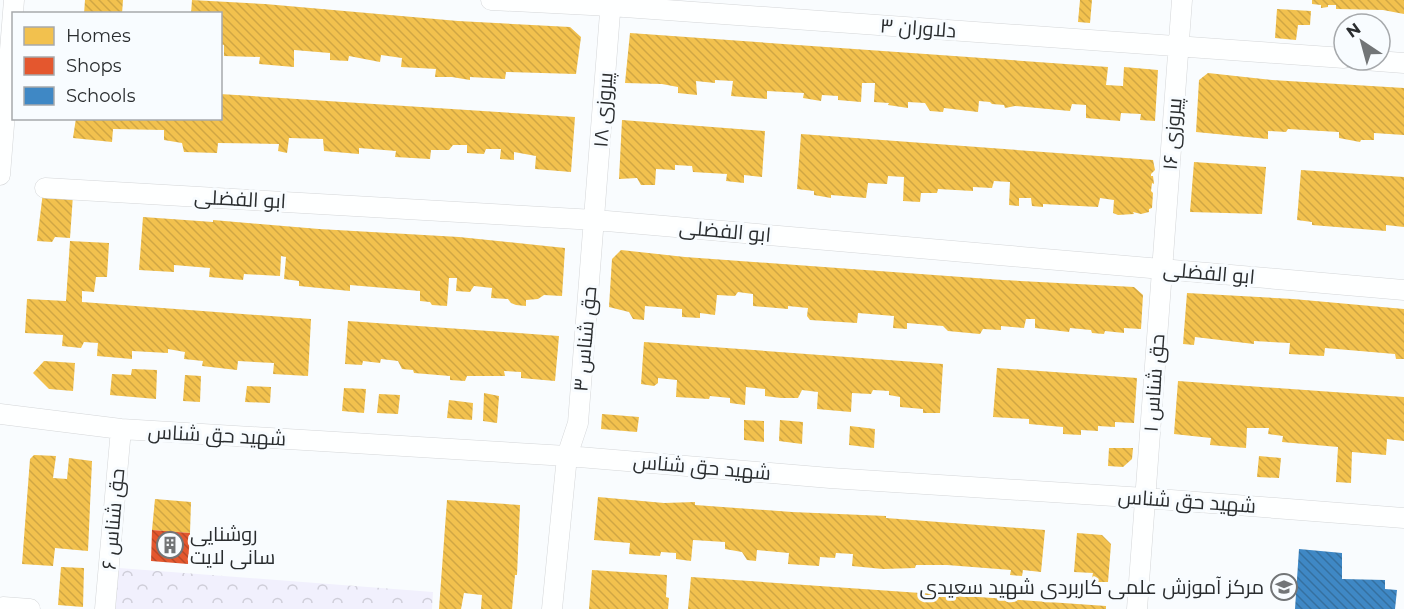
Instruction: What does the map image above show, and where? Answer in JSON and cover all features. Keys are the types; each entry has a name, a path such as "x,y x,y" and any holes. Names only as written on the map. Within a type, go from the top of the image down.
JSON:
{"street":[{"name":"دلاوران ۳","path":"491,0 611,3 1332,57"},
{"name":"پیروزی ۱۶","path":"1162,268 1182,0"},
{"name":"پیروزی ۱۸","path":"595,220 611,3"},
{"path":"0,175 12,25"},
{"name":"ابو الفضلی","path":"45,188 595,220 1404,290"},
{"name":"حق شناس ۳","path":"552,609 567,456 578,423 595,220"},
{"name":"حق شناس ۱","path":"1137,609 1162,268"},
{"name":"شهید حق شناس","path":"0,414 121,429 567,456 830,478 1145,498 1404,518"},
{"name":"حق شناس ۶","path":"105,609 121,429"},
{"path":"3,607 30,609"}],"green space":[{"path":"119,568 433,592 432,609 115,609"}],"building: Homes":[{"path":"85,0 123,0 122,12 84,12"},
{"path":"192,0 265,4 458,21 570,27 581,37 576,74 506,72 505,79 470,77 470,80 435,77 436,69 401,67 402,58 381,55 380,62 349,56 348,61 330,60 330,53 294,50 294,67 259,64 260,57 224,56 222,12 191,12"},
{"path":"1080,0 1092,0 1090,23 1078,22"},
{"path":"1312,0 1404,0 1404,14 1383,10 1336,9 1336,5 1321,8 1321,5 1312,4"},
{"path":"1277,9 1311,11 1310,25 1298,25 1296,40 1275,38"},
{"path":"630,33 1108,67 1106,85 1123,86 1124,67 1158,70 1155,121 1140,120 1141,114 1121,113 1120,121 1086,118 1086,105 1072,104 1070,111 1015,106 1005,108 1004,105 979,101 978,112 944,108 943,112 930,111 925,103 908,102 908,108 874,102 875,83 862,83 861,102 838,100 838,96 822,95 821,101 803,98 804,93 767,91 767,99 731,96 733,81 715,80 715,83 696,81 697,95 678,93 678,87 625,83"},
{"path":"1208,73 1272,80 1404,88 1404,135 1374,133 1374,140 1361,140 1360,142 1339,138 1339,132 1288,129 1286,132 1268,131 1268,139 1196,132 1199,80"},
{"path":"222,94 575,117 571,172 535,169 536,156 514,152 514,160 500,159 501,149 486,149 484,154 467,153 467,145 453,145 449,150 431,150 430,159 395,157 396,151 359,148 359,154 324,151 323,139 289,138 287,153 278,151 279,144 218,143 217,153 184,152 182,143 164,140 164,130 113,129 112,142 73,138 76,120 222,120"},
{"path":"622,120 765,131 762,177 744,175 744,183 726,181 727,174 693,172 692,166 675,165 675,170 656,169 655,185 641,185 637,178 619,179"},
{"path":"801,134 1153,160 1155,170 1151,174 1154,184 1152,183 1151,191 1153,193 1152,208 1149,212 1141,214 1133,212 1134,214 1118,215 1113,213 1114,200 1100,198 1098,207 1043,204 1043,207 1032,206 1031,198 1019,198 1019,206 1009,205 1010,182 994,181 992,188 973,187 973,191 938,189 937,193 921,193 920,202 903,201 904,177 888,176 887,184 868,183 866,198 831,195 831,198 814,195 814,191 797,189"},
{"path":"1194,162 1266,167 1262,214 1190,212"},
{"path":"1301,170 1404,177 1404,227 1386,225 1386,231 1312,225 1312,222 1297,220"},
{"path":"43,192 73,195 70,238 55,237 52,242 37,241"},
{"path":"143,217 459,237 565,248 562,296 544,295 538,299 526,300 526,306 516,305 508,299 491,298 492,288 474,286 470,292 456,291 457,278 449,278 447,306 432,305 430,302 420,301 420,291 350,285 350,291 299,286 299,281 284,279 286,257 281,256 280,276 244,274 243,280 209,277 210,268 174,265 174,272 139,270"},
{"path":"70,241 109,243 107,277 96,277 94,292 82,291 82,302 311,319 308,376 273,374 274,363 238,361 237,370 202,366 203,361 184,359 185,352 168,349 168,353 132,351 132,359 97,356 98,343 84,342 81,348 62,346 63,335 25,333 27,299 66,301"},
{"path":"621,250 685,257 1003,280 1134,287 1143,295 1141,329 1124,328 1124,333 1105,331 1104,334 1070,328 1069,332 1035,328 1035,319 1026,319 1024,328 1001,326 1001,330 983,329 980,334 948,331 943,326 907,323 907,329 893,328 894,316 858,313 857,323 810,320 807,316 808,308 753,306 753,294 738,292 735,296 717,295 715,315 700,313 700,318 682,317 682,309 645,306 644,320 633,319 629,312 609,307 612,259"},
{"path":"1187,293 1293,299 1404,309 1404,359 1396,359 1395,354 1325,348 1324,356 1289,354 1290,343 1254,341 1254,344 1195,337 1194,345 1183,344"},
{"path":"348,321 559,336 555,381 521,378 521,372 504,371 505,376 467,376 465,381 450,380 450,376 414,373 413,370 402,369 398,361 381,359 380,363 363,361 362,365 345,364"},
{"path":"644,342 943,364 940,413 923,413 923,409 900,407 900,397 889,395 889,391 873,390 871,394 852,393 851,412 817,409 818,392 802,390 798,398 781,398 765,396 765,389 746,387 745,405 730,403 730,398 676,397 677,380 658,378 658,383 654,386 641,384"},
{"path":"44,361 75,363 73,391 49,389 33,373"},
{"path":"997,368 1137,378 1134,423 1115,422 1115,427 1098,426 1098,431 1081,430 1081,435 1063,434 1063,427 1029,424 1029,419 993,417"},
{"path":"132,369 157,370 156,399 110,395 112,374 131,375"},
{"path":"185,375 201,376 200,402 183,401"},
{"path":"1178,381 1404,397 1404,441 1387,439 1386,455 1352,452 1351,483 1336,482 1338,447 1282,442 1283,436 1268,434 1269,428 1247,428 1246,448 1210,445 1211,438 1174,434"},
{"path":"247,386 271,387 270,403 245,402"},
{"path":"344,388 366,389 364,413 342,411"},
{"path":"484,393 499,396 497,423 483,421"},
{"path":"379,394 400,395 398,414 377,413"},
{"path":"449,400 473,403 472,420 447,418"},
{"path":"602,414 639,417 637,432 601,429"},
{"path":"744,420 764,421 764,442 744,440"},
{"path":"780,420 803,422 802,444 779,441"},
{"path":"850,426 875,429 874,448 849,445"},
{"path":"1109,448 1133,448 1132,459 1123,467 1108,466"},
{"path":"34,455 56,456 53,478 67,479 69,458 92,461 88,551 55,548 53,566 22,564 30,459"},
{"path":"1259,456 1281,458 1279,478 1257,477"},
{"path":"598,497 664,503 695,502 695,505 792,512 886,516 886,518 1045,530 1041,572 1023,570 1022,576 1010,575 1011,570 947,565 916,565 915,568 883,569 852,566 853,554 836,553 835,558 820,557 819,566 788,564 789,553 757,550 756,561 747,560 742,552 725,549 725,542 693,540 691,561 676,559 676,553 661,552 660,556 629,554 630,543 594,540"},
{"path":"155,499 191,502 190,533 152,530"},
{"path":"447,500 520,505 517,575 515,575 512,609 481,609 482,595 464,593 461,609 439,609"},
{"path":"1077,533 1102,535 1111,544 1108,582 1091,582 1093,573 1074,572"},
{"path":"61,567 84,568 83,607 58,605"},
{"path":"592,570 667,575 668,609 589,609"},
{"path":"691,577 1106,606 1106,609 688,609"}],"building: Shops":[{"name":"روشنایی سانی لایت","path":"152,530 190,533 188,564 151,561"}],"building: Schools":[{"path":"1299,549 1342,553 1342,579 1385,580 1385,589 1397,590 1395,609 1295,609"}],"place":[{"name":"روشنایی سانی لایت","path":"170,545"},
{"name":"مرکز آموزش علمی کاربردی شهید سعیدی","path":"1284,587"}]}
